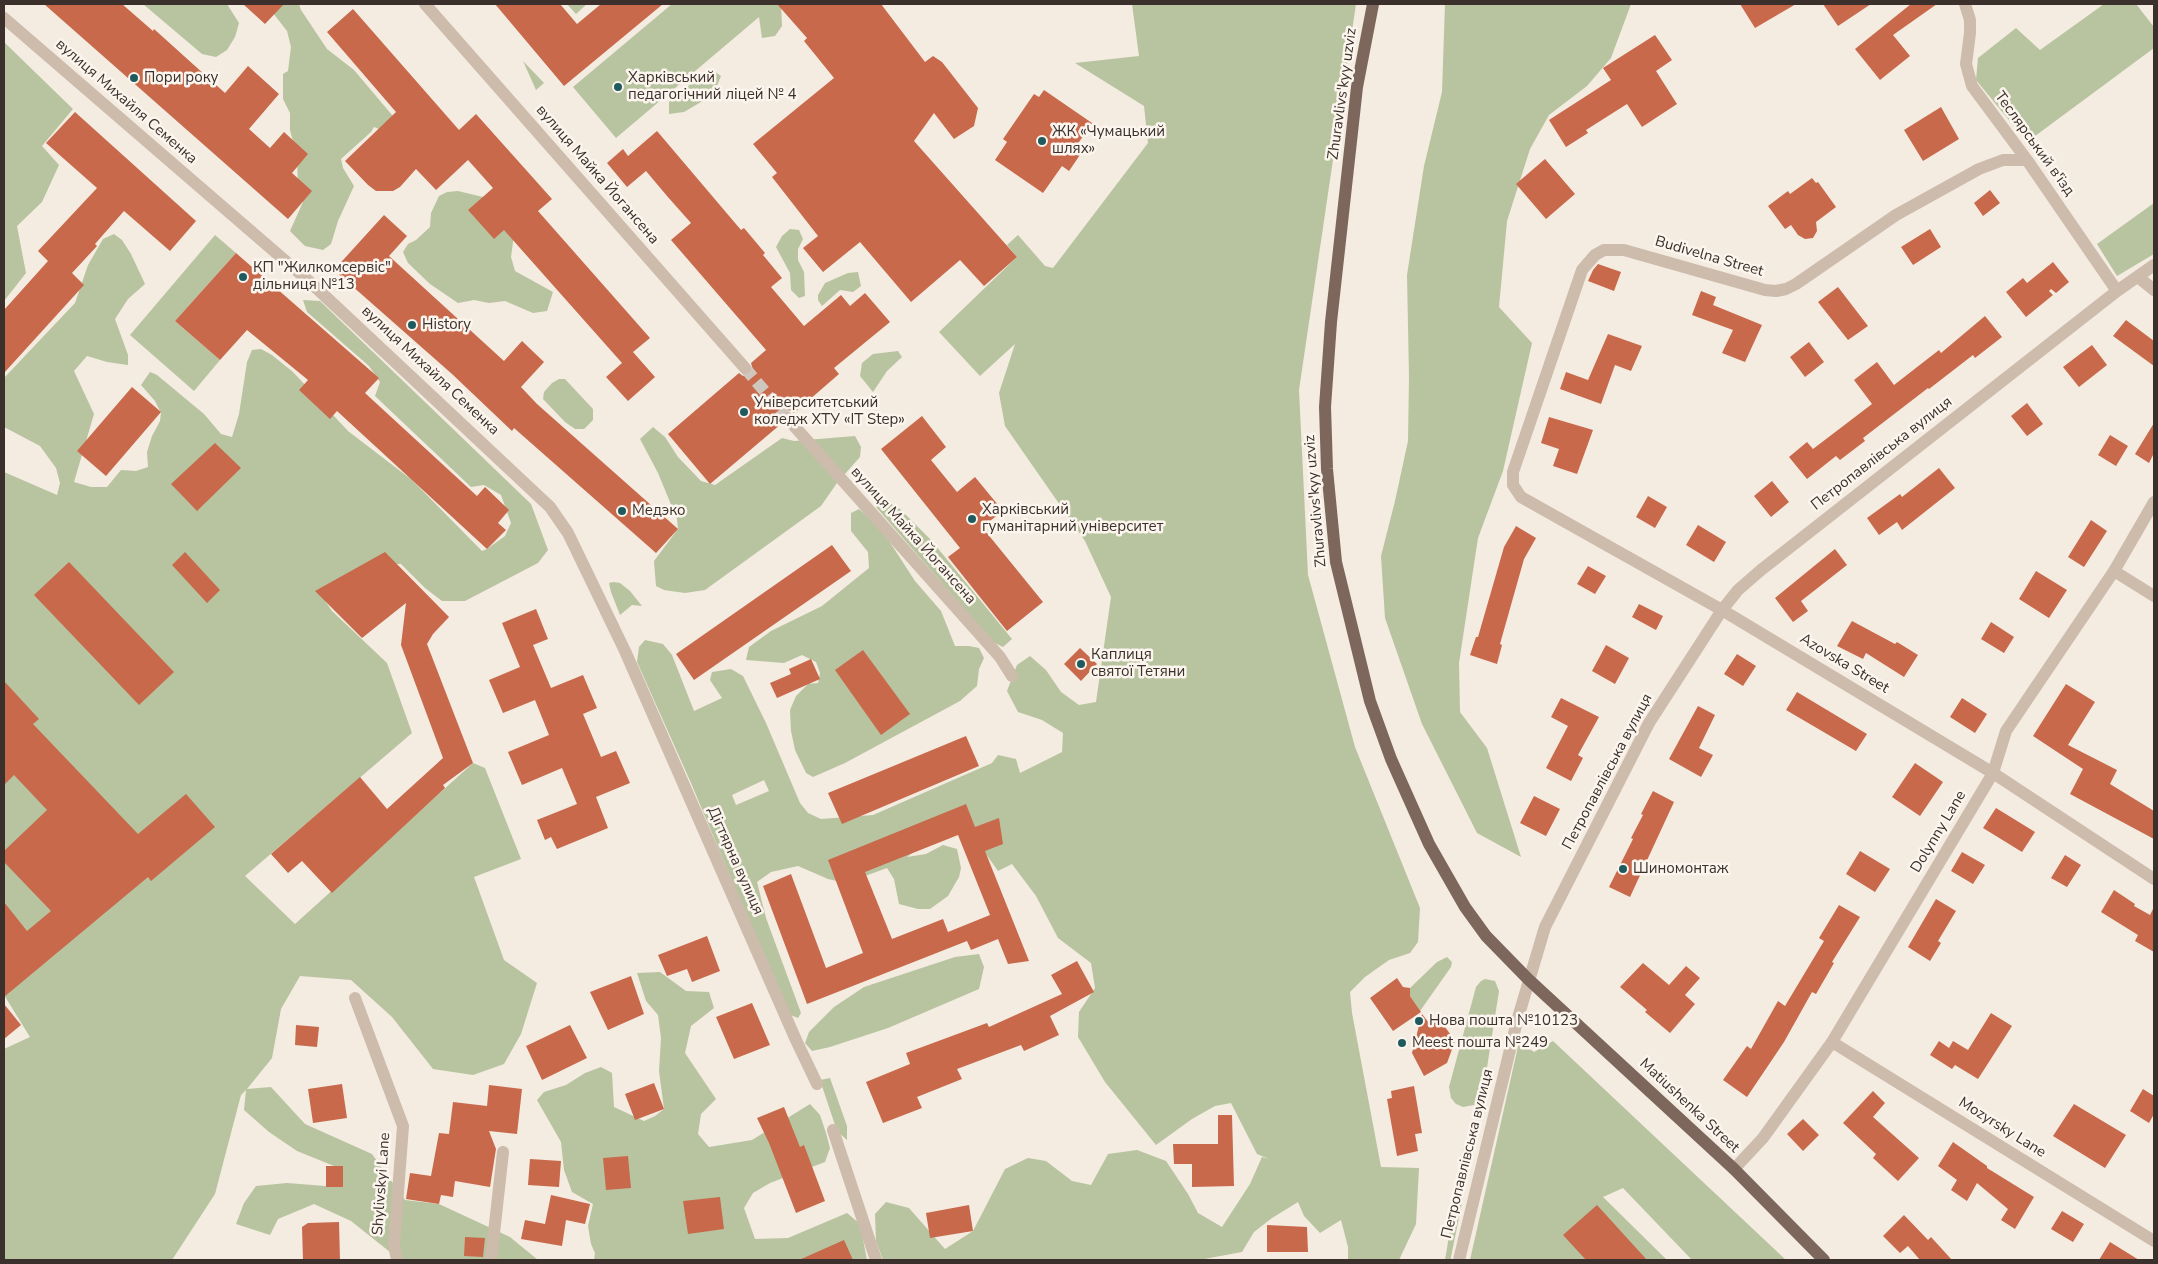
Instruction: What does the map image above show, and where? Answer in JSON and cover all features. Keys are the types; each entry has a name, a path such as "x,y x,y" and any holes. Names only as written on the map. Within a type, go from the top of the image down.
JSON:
{"main road":[{"name":"Zhuravlivs'kyy uzviz","path":"1373,4 1357,87 1331,322 1325,407 1327,469 1336,562 1370,701 1391,759 1429,844 1462,902 1486,936 1528,979"},
{"name":"Matiushenka Street","path":"1528,979 1734,1169 1824,1260"}],"street":[{"name":"вулиця Майка Йогансена","path":"425,4 745,368"},
{"name":"Теслярський в'їзд","path":"1965,4 1970,20 1966,64 1967,74 1972,86 2027,160 2117,291"},
{"name":"вулиця Михайля Семенка","path":"4,18 311,283 550,507 568,533 625,651"},
{"name":"Budivelna Street","path":"1513,486 1513,472 1582,270 1595,255 1604,250 1624,250 1765,290 1786,289 1896,215 1979,169 2003,160 2027,160"},
{"name":"Петропавлівська вулиця","path":"1459,1260 1528,979 1545,927 1649,723 1722,610 1738,590 1761,570 2117,291 2154,265"},
{"path":"2138,278 2154,290"},
{"name":"вулиця Майка Йогансена","path":"787,418 1000,657 1012,676"},
{"name":"Azovska Street","path":"1513,486 1521,497 1722,610 1993,773 2154,879"},
{"name":"Dolynny Lane","path":"1734,1169 1764,1138 1832,1042 1993,773 2006,731 2114,571 2154,502"},
{"path":"2114,571 2154,596"},
{"name":"Дігтярна вулиця","path":"625,651 817,1084"},
{"name":"Shylivskyi Lane","path":"355,998 403,1126 394,1245 397,1260"},
{"name":"Mozyrsky Lane","path":"1832,1042 2154,1241"},
{"path":"833,1130 876,1260"},
{"path":"491,1260 503,1152"}],"green space":[{"path":"143,4 227,4 239,23 235,37 227,50 216,57 202,54"},
{"path":"266,4 299,4 327,49 354,70 403,128 389,133 374,127 371,132 341,159 343,168 354,186 338,221 331,244 323,250 305,246 290,231 303,202 298,190 297,156 290,130 290,113 283,99 283,74 288,71 291,47 287,31"},
{"path":"567,4 587,4 576,14"},
{"path":"672,4 781,4 782,26 775,36 762,38 759,17 616,138 573,87"},
{"path":"1132,4 1356,4 1299,390 1308,575 1355,747 1420,908 1418,942 1410,953 1389,960 1365,977 1350,992 1352,1013 1381,1167 1419,1168 1416,1224 1399,1260 1348,1260 1348,1247 1341,1220 1320,1233 1304,1216 1298,1202 1254,1232 1242,1252 1199,1260 883,1260 876,1241 875,1214 886,1202 909,1208 945,1249 973,1231 1005,1169 1028,1158 1046,1161 1072,1181 1091,1185 1108,1154 1137,1150 1166,1161 1198,1213 1222,1227 1250,1184 1262,1157 1269,1159 1257,1154 1231,1103 1215,1106 1192,1119 1156,1145 1105,1082 1078,1037 1079,1012 1095,988 1091,963 1058,938 1036,896 1012,864 998,871 971,833 947,826 907,857 926,854 943,845 957,849 961,868 959,877 948,896 930,909 918,909 899,904 894,879 887,868 846,883 828,879 798,866 771,872 757,882 766,918 801,1013 798,1018 788,1014 691,783 637,662 639,647 645,640 663,644 672,655 694,711 722,698 710,680 712,672 731,669 743,676 766,723 800,803 808,813 821,819 873,815 992,763 998,755 1016,759 1020,773 1062,752 1063,733 1042,720 1018,712 1007,691 1017,665 1030,656 1046,670 1061,692 1079,705 1096,702 1111,597 1085,541 1005,426 999,393 1015,344 980,376 939,332 1017,257 1007,245 1018,235 1045,266 1053,268 1148,143 1144,106 1075,63 1139,56","holes":["764,780 769,791 736,805 732,795"]},
{"path":"1445,4 1631,4 1611,58 1587,86 1549,115 1530,149 1507,221 1499,307 1532,343 1503,471 1478,538 1459,663 1460,712 1487,748 1521,857 1477,833 1422,724 1385,618 1381,556 1408,441 1407,275 1424,166 1442,92"},
{"path":"2104,4 2136,4 2154,27 2154,48 2027,142 1976,80 1978,58 2016,28 2040,50"},
{"path":"4,42 73,109 42,146 59,165 42,202 17,226 26,273 4,301"},
{"path":"523,61 544,83 536,90"},
{"path":"714,71 721,76 713,95 684,112 669,114 669,102 705,72"},
{"path":"458,191 483,197 515,228 511,257 515,271 553,292 547,311 533,313 505,301 489,303 474,300 458,303 430,284 408,263 403,252 408,244 416,240 430,227 431,213 439,196 447,192"},
{"path":"2154,203 2154,254 2117,276 2097,244"},
{"path":"790,229 799,230 803,239 798,249 798,260 804,272 805,296 799,298 791,290 790,273 776,247 782,236"},
{"path":"114,234 122,240 131,254 145,284 128,299 115,319 128,355 128,365 107,362 87,356 74,371 94,414 74,482 91,487 107,487 121,470 136,471 148,467 147,452 152,436 160,421 161,413 155,401 141,385 150,372 157,375 204,414 221,434 232,437 239,414 247,362 252,350 261,349 272,355 293,372 348,431 412,480 482,551 505,536 511,523 501,495 484,485 471,487 375,396 380,382 369,366 307,312 303,300 320,301 531,504 548,550 538,563 465,601 442,601 425,588 401,564 384,564 321,595 332,611 387,663 412,733 245,876 295,924 473,763 485,768 521,859 474,877 504,960 537,983 521,1034 504,1064 473,1075 433,1069 392,1017 351,980 300,976 281,1009 272,1058 247,1089 271,1087 305,1124 372,1154 405,1200 439,1204 510,1237 538,1260 400,1260 351,1221 314,1204 278,1219 270,1235 236,1224 244,1203 256,1186 287,1183 338,1187 334,1166 297,1151 269,1132 244,1110 246,1090 241,1095 215,1194 172,1260 4,1260 4,1049 30,1037 4,995 4,472 57,495 60,483 56,468 40,446 4,427 4,378 75,303 88,265 103,239"},
{"path":"215,235 236,253 175,321 220,360 194,391 130,335"},
{"path":"858,272 861,286 853,292 840,290 822,306 818,300 818,295 825,283 848,273"},
{"path":"898,351 902,357 887,371 873,392 860,376 862,363 873,354"},
{"path":"559,379 565,379 593,409 593,420 584,429 575,429 565,422 543,399 544,392 552,383"},
{"path":"653,427 665,437 678,457 701,481 715,485 782,438 794,441 855,436 861,447 860,457 837,483 821,506 705,590 685,593 664,590 656,586 654,561 678,529 677,519 658,473 640,439"},
{"path":"879,497 900,509 931,540 1012,639 1003,647 993,642 876,507 876,501"},
{"path":"859,509 880,527 915,581 941,611 955,646 979,648 984,658 979,669 977,686 960,701 845,763 813,777 806,773 795,750 791,731 790,710 796,696 808,684 818,683 820,673 816,662 802,655 784,663 746,660 749,647 771,631 822,606 869,568 868,552 851,531 851,513"},
{"path":"609,583 620,583 630,591 642,606 632,605 620,615"},
{"path":"979,954 984,967 979,989 888,1028 830,1047 812,1051 805,1043 809,1032 834,1007 864,987 955,957"},
{"path":"1447,957 1452,962 1451,967 1420,1011 1410,996 1410,988 1437,962"},
{"path":"660,972 686,991 709,992 714,1008 691,1026 685,1053 716,1099 701,1114 698,1134 709,1147 752,1140 810,1104 820,1115 830,1148 825,1162 770,1183 753,1193 744,1208 755,1239 788,1238 847,1213 860,1224 867,1260 594,1260 595,1253 591,1244 588,1226 593,1204 572,1192 564,1170 561,1142 537,1100 544,1092 566,1085 585,1073 601,1067 612,1073 614,1107 644,1121 664,1109 659,1071 661,1038 658,1015 646,1001 637,973"},
{"path":"1485,979 1495,981 1499,991 1483,1093 1480,1100 1474,1105 1463,1107 1456,1104 1451,1098 1449,1087 1476,987"},
{"path":"1553,1041 1786,1260 1692,1260 1623,1188 1603,1197 1667,1260 1470,1260 1519,1042 1534,1052"},
{"path":"830,1078 847,1126 847,1140 837,1131 820,1080"},
{"path":"1464,1146 1469,1148 1471,1158 1451,1260 1445,1260"}],"building":[{"path":"44,4 122,4 153,31 154,29 225,93 248,66 279,94 249,129 270,148 284,132 308,154 292,173 312,191 288,219"},
{"path":"243,4 284,4 265,24"},
{"path":"495,4 560,4 577,24 601,4 663,4 564,86"},
{"path":"777,4 881,4 925,62 933,56 942,62 978,108 974,126 954,139 934,113 914,141 1017,257 984,286 960,260 911,302 860,242 823,272 803,248 818,236 772,177 777,173 753,144 834,78 804,41 807,38"},
{"path":"1740,4 1796,4 1755,28"},
{"path":"1823,4 1871,4 1838,26"},
{"path":"1911,4 1937,4 1893,35 1910,56 1880,80 1855,49"},
{"path":"353,9 459,130 476,114 552,199 538,211 650,338 633,352 655,377 628,401 606,377 622,363 504,230 494,239 468,210 493,188 468,160 436,190 416,169 400,187 393,191 376,191 345,161 396,112 327,32"},
{"path":"1655,35 1672,60 1656,71 1677,104 1642,127 1627,104 1586,130 1588,133 1566,147 1549,120 1611,80 1603,68"},
{"name":"ЖК «Чумацький шлях»","path":"1044,90 1092,123 1077,145 1084,149 1069,171 1062,166 1043,193 995,160 1007,142 1003,139 1034,94 1039,97"},
{"path":"1941,107 1959,139 1923,161 1904,130"},
{"path":"75,112 196,221 170,251 124,211 95,244 97,246 72,273 84,285 4,373 4,310 48,261 38,251 97,188 46,143"},
{"path":"657,131 741,230 744,228 765,253 763,255 782,278 771,287 804,326 841,295 850,306 865,293 890,322 834,368 839,374 794,413 789,410 781,412 779,419 781,424 710,484 668,434 739,373 743,376 750,374 753,370 751,363 766,350 671,240 691,223 646,171 627,187 607,163 623,149 628,156"},
{"path":"1545,159 1575,194 1546,219 1516,184"},
{"path":"1812,178 1816,183 1818,182 1836,207 1816,222 1817,231 1813,238 1805,239 1798,235 1791,225 1785,229 1768,206 1788,191 1790,194"},
{"path":"1990,190 2000,203 1983,216 1974,203"},
{"path":"384,215 407,236 389,256 504,361 522,341 544,362 521,387 537,404 678,529 656,553 514,428 512,431 452,374 334,270"},
{"path":"1930,229 1941,247 1913,265 1901,247"},
{"path":"236,253 379,378 365,393 477,496 485,487 509,510 498,523 506,530 487,549 337,411 330,419 299,390 308,380 247,330 220,360 175,321"},
{"path":"2053,262 2069,282 2056,293 2051,289 2049,291 2053,295 2026,317 2006,292 2023,278 2027,283"},
{"path":"1598,264 1621,272 1614,291 1588,281"},
{"path":"1838,287 1868,326 1848,340 1818,302"},
{"path":"1701,291 1716,297 1713,305 1762,325 1745,362 1722,353 1733,330 1692,315"},
{"path":"1985,316 2002,337 1975,358 1973,355 1928,388 1863,438 1865,441 1840,460 1836,456 1807,479 1789,457 1807,442 1813,449 1872,404 1854,380 1877,362 1894,385 1939,350 1941,353"},
{"path":"2126,320 2154,341 2154,366 2113,336"},
{"path":"1608,334 1642,346 1631,371 1615,365 1601,404 1560,389 1566,372 1588,380"},
{"path":"1809,342 1824,362 1805,377 1790,357"},
{"path":"2092,345 2107,365 2079,387 2063,367"},
{"path":"132,387 161,412 106,476 77,451"},
{"path":"2027,403 2043,424 2027,436 2011,416"},
{"path":"922,416 946,447 931,460 957,492 975,477 1003,511 982,527 1043,602 1007,631 948,557 960,548 881,449"},
{"path":"1549,417 1593,430 1577,474 1553,466 1559,449 1541,443"},
{"path":"2154,423 2154,453 2149,463 2135,454"},
{"path":"2110,435 2128,446 2116,466 2098,455"},
{"path":"215,443 241,468 197,511 171,484"},
{"path":"1939,468 1955,488 1902,530 1897,522 1879,535 1867,518 1900,494 1902,497"},
{"path":"1772,481 1789,502 1771,517 1754,496"},
{"path":"1648,496 1667,507 1655,528 1636,517"},
{"path":"2091,520 2107,531 2084,567 2068,557"},
{"path":"1698,525 1726,542 1714,562 1686,545"},
{"path":"1516,526 1536,538 1524,559 1500,644 1502,645 1497,664 1470,655 1476,637 1478,637 1504,547"},
{"path":"832,545 851,571 694,680 676,654"},
{"path":"1835,549 1847,565 1801,601 1808,611 1793,622 1775,598"},
{"path":"185,552 220,590 207,603 172,565"},
{"path":"385,552 449,617 433,634 427,644 473,763 443,785 445,788 332,893 302,861 288,873 271,854 360,777 387,809 443,758 401,645 406,603 362,638 315,591"},
{"path":"69,562 174,672 139,705 34,595"},
{"path":"1588,566 1606,576 1595,594 1577,584"},
{"path":"2036,571 2067,590 2049,618 2019,599"},
{"path":"1639,604 1663,616 1656,630 1632,617"},
{"path":"536,609 548,639 533,645 551,688 583,675 597,708 583,714 601,757 616,751 630,783 596,797 608,828 557,849 551,837 545,840 537,820 577,804 562,768 522,785 508,752 549,735 535,700 503,713 489,680 520,667 502,623"},
{"path":"1852,621 1895,644 1897,642 1918,655 1904,677 1866,653 1863,659 1837,646"},
{"path":"1991,622 2014,637 2004,653 1981,639"},
{"path":"1606,645 1629,658 1615,684 1592,671"},
{"name":"Каплиця святої Тетяни","path":"1080,648 1097,664 1081,681 1064,664"},
{"path":"863,650 910,714 881,735 835,670"},
{"path":"1737,654 1756,666 1743,686 1724,674"},
{"path":"811,659 820,679 777,698 770,683 791,674 789,669"},
{"path":"4,681 39,719 33,724 138,834 186,794 215,827 151,881 148,877 4,997 4,902 27,931 51,911 4,862 4,851 47,810 14,775 4,785"},
{"path":"2066,684 2095,702 2068,745 2117,770 2110,784 2154,811 2154,839 2070,794 2083,769 2033,736"},
{"path":"1797,692 1867,734 1856,751 1786,710"},
{"path":"1561,698 1599,717 1578,755 1583,758 1571,781 1546,768 1568,726 1551,717"},
{"path":"1962,698 1987,714 1975,733 1950,717"},
{"path":"1698,706 1715,715 1699,748 1713,755 1701,777 1669,759"},
{"path":"966,736 979,766 842,824 828,793"},
{"path":"1915,763 1943,782 1920,816 1892,797"},
{"path":"1653,791 1674,802 1630,897 1609,887 1633,839 1631,838 1643,815 1641,814"},
{"path":"1534,796 1560,809 1546,836 1520,823"},
{"path":"966,804 975,827 999,818 1003,844 985,851 1029,961 1008,964 998,939 971,950 967,941 807,1004 763,886 791,874 826,968 863,953 828,860","holes":["958,835 990,915 948,932 943,919 892,939 865,872"]},
{"path":"1996,808 2035,832 2022,852 1983,828"},
{"path":"1860,851 1890,869 1875,892 1846,874"},
{"path":"1962,852 1985,865 1973,884 1951,871"},
{"path":"2065,855 2081,865 2067,887 2051,878"},
{"path":"2114,890 2135,904 2134,906 2150,915 2154,907 2154,952 2135,941 2138,935 2101,912"},
{"path":"1936,899 1956,911 1938,941 1941,943 1930,961 1908,947"},
{"path":"1839,905 1860,917 1832,962 1834,963 1816,994 1812,992 1784,1042 1747,1097 1723,1080 1747,1046 1751,1049 1778,1001 1785,1006 1824,941 1819,938"},
{"path":"707,936 720,971 692,982 687,969 667,976 658,955"},
{"path":"1077,961 1094,992 1050,1016 1059,1035 1024,1051 1021,1045 957,1069 962,1079 917,1097 922,1108 883,1123 866,1082 910,1064 906,1053 987,1023 989,1027 1062,994 1051,975"},
{"path":"1643,963 1669,985 1686,966 1700,978 1685,995 1695,1004 1670,1033 1620,987"},
{"path":"631,976 644,1014 608,1030 590,992"},
{"path":"1397,978 1403,987 1410,988 1410,996 1421,1012 1393,1031 1370,998"},
{"path":"752,1003 770,1045 734,1059 716,1017"},
{"path":"4,1004 21,1025 4,1039"},
{"path":"1991,1013 2012,1026 1978,1079 1955,1065 1952,1069 1930,1055 1939,1041 1949,1048 1953,1041 1968,1050"},
{"path":"1422,1014 1429,1023 1438,1017 1455,1041 1447,1063 1424,1076 1412,1053"},
{"path":"296,1025 319,1027 317,1047 295,1045"},
{"path":"570,1025 587,1058 542,1080 526,1046"},
{"path":"654,1083 664,1109 635,1120 625,1094"},
{"path":"342,1084 347,1118 313,1123 308,1089"},
{"path":"489,1085 522,1089 517,1134 489,1131 496,1149 490,1187 455,1181 453,1197 441,1195 439,1204 406,1199 410,1173 431,1176 439,1133 449,1134 453,1102 487,1106"},
{"path":"1414,1086 1422,1133 1415,1134 1418,1151 1397,1156 1387,1099 1392,1098 1391,1091"},
{"path":"2143,1089 2154,1096 2154,1114 2149,1123 2130,1111"},
{"path":"1873,1091 1885,1103 1873,1117 1919,1158 1898,1181 1873,1158 1876,1154 1843,1123"},
{"path":"2074,1104 2126,1135 2105,1168 2053,1136"},
{"path":"784,1107 800,1147 804,1145 825,1201 796,1213 769,1143 757,1118"},
{"path":"1218,1115 1232,1115 1234,1186 1192,1187 1192,1164 1174,1164 1173,1144 1218,1144"},
{"path":"1803,1119 1819,1135 1803,1151 1787,1134"},
{"path":"1953,1142 1987,1166 1987,1168 2034,1197 2015,1229 2001,1220 2008,1209 1977,1183 1967,1201 1951,1190 1957,1180 1938,1166"},
{"path":"628,1156 631,1188 606,1190 603,1158"},
{"path":"530,1159 561,1161 559,1187 528,1185"},
{"path":"326,1166 343,1166 343,1187 326,1187"},
{"path":"551,1195 590,1204 585,1224 566,1220 562,1246 521,1239 525,1220 545,1224"},
{"path":"720,1197 724,1229 688,1234 683,1201"},
{"path":"969,1205 973,1231 930,1238 926,1213"},
{"path":"1597,1205 1647,1260 1586,1260 1563,1235"},
{"path":"2062,1211 2084,1224 2073,1242 2051,1229"},
{"path":"1904,1215 1928,1240 1931,1237 1952,1260 1920,1260 1908,1246 1900,1253 1883,1236"},
{"path":"339,1222 340,1260 303,1260 302,1227 308,1223"},
{"path":"1267,1225 1307,1227 1308,1252 1267,1252"},
{"path":"465,1237 485,1238 483,1257 464,1256"},
{"path":"844,1240 853,1260 799,1260"},
{"path":"2110,1242 2139,1260 2099,1260"}],"tunnel":[{"path":"745,368 787,418"}],"place":[{"name":"Пори року","path":"134,78"},
{"name":"Харківський педагогічний ліцей № 4","path":"618,87"},
{"name":"ЖК «Чумацький шлях»","path":"1042,141"},
{"name":"КП \"Жилкомсервіс\" дільниця №13","path":"243,277"},
{"name":"History","path":"412,325"},
{"name":"Університетський коледж ХТУ «IT Step»","path":"744,412"},
{"name":"Медэко","path":"622,511"},
{"name":"Харківський гуманітарний університет","path":"972,519"},
{"name":"Каплиця святої Тетяни","path":"1081,664"},
{"name":"Шиномонтаж","path":"1623,869"},
{"name":"Нова пошта №10123","path":"1419,1021"},
{"name":"Meest пошта №249","path":"1402,1043"}]}
